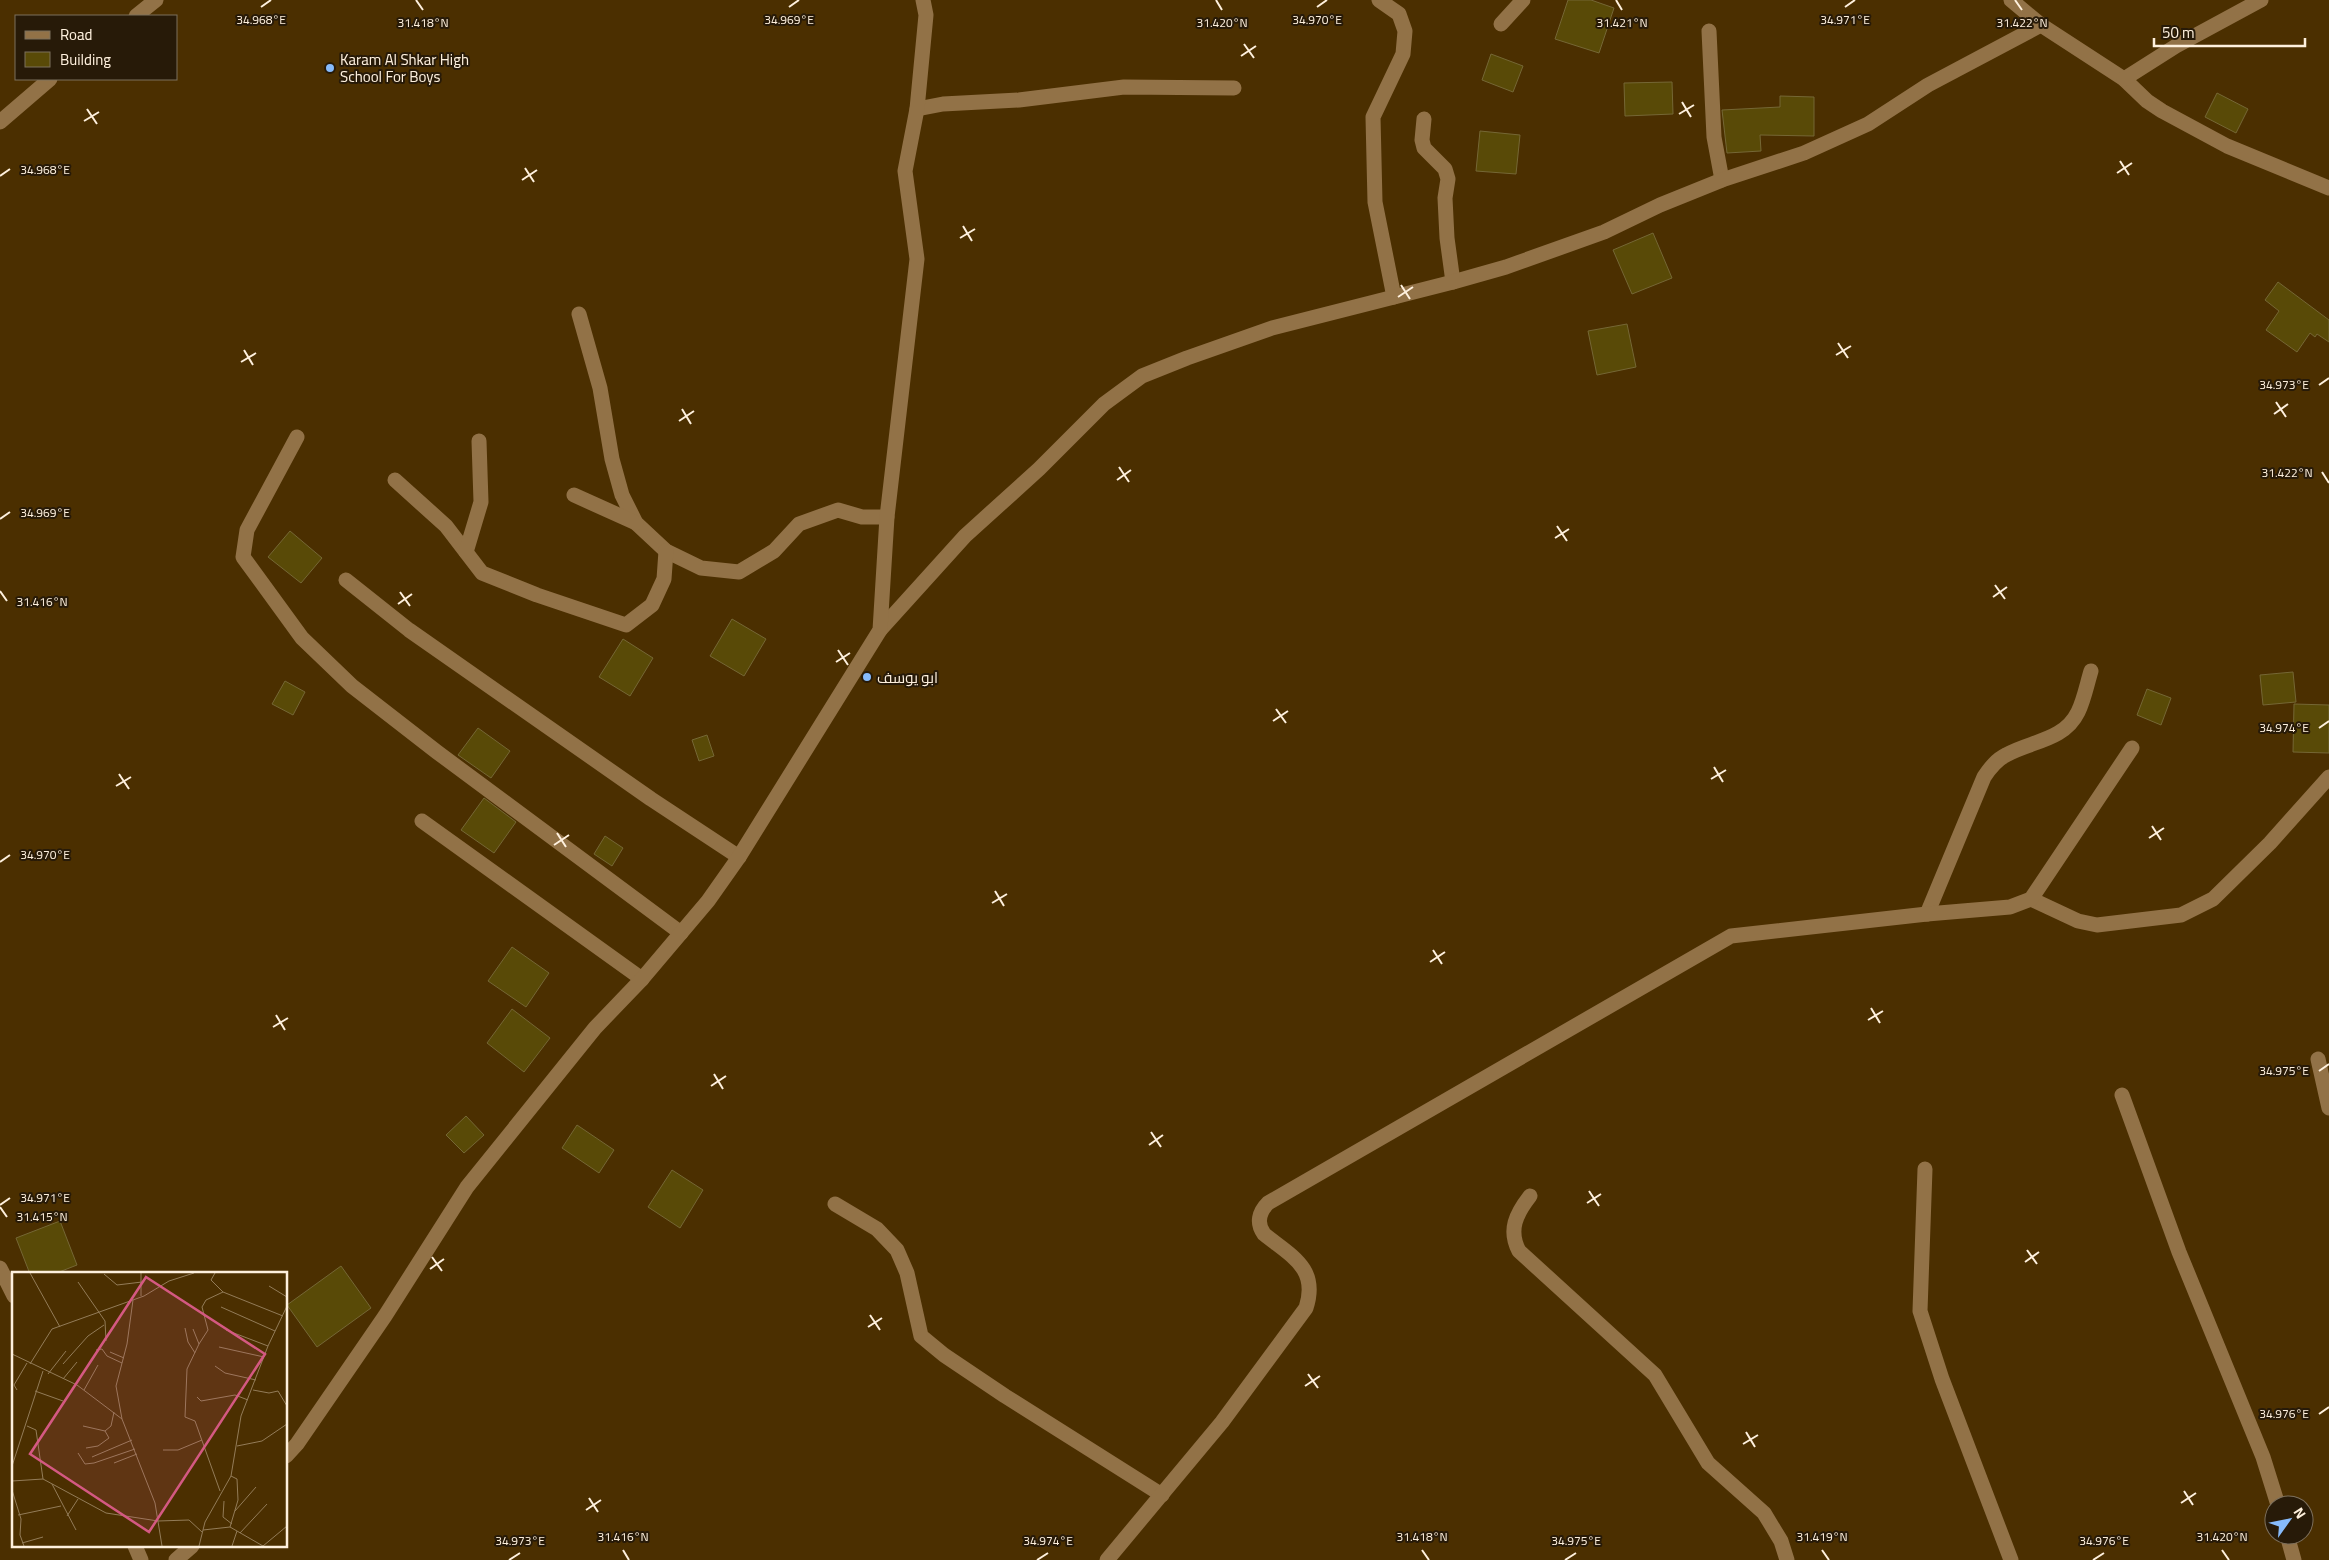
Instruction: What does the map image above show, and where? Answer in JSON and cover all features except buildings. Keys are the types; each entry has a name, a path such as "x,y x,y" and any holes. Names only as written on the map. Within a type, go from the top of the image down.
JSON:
{"street":[{"path":"137,15 156,0"},
{"path":"880,630 888,517 917,259 905,171 917,109 926,15 923,0"},
{"path":"1379,0 1399,14 1405,31 1403,54 1373,117 1375,202 1394,298"},
{"path":"1501,24 1523,0"},
{"path":"2011,0 2041,24 2124,79 2147,101 2194,130 2227,146 2329,188"},
{"path":"2124,79 2176,46 2261,0"},
{"path":"288,1454 297,1444 385,1316 467,1188 596,1028 708,901 739,857 880,630 964,536 1040,469 1104,404 1142,376 1187,358 1272,328 1394,298 1506,267 1604,232 1660,205 1722,180 1804,153 1868,124 1928,85 2041,24"},
{"path":"1709,31 1714,137 1722,180"},
{"path":"0,122 49,80"},
{"path":"917,109 943,104 1019,100 1124,87 1234,88"},
{"path":"1424,119 1422,140 1424,148 1445,168 1448,179 1445,198 1453,282"},
{"path":"579,314 600,388 612,459 622,495 636,523"},
{"path":"297,437 246,530 243,557 302,638 352,686 437,752 681,933"},
{"path":"466,552 481,502 479,441"},
{"path":"395,480 446,526 482,573 537,595 626,625 652,605 664,579 666,551"},
{"path":"574,495 636,523 666,551 701,568 739,572 774,552 799,524 838,510 862,517 888,517"},
{"path":"346,580 410,630 652,799 739,857"},
{"path":"1927,914 1984,777 1997,761 2006,755 2044,741 2065,728 2078,712 2091,671"},
{"path":"1107,1560 1222,1422 1306,1308 1310,1288 1305,1270 1300,1262 1267,1236 1260,1228 1260,1216 1268,1203 1731,936 1927,914 2010,907 2030,899 2038,891 2132,748"},
{"path":"2030,899 2086,924 2097,925 2181,915 2213,899 2270,843 2329,777"},
{"path":"422,820 642,978"},
{"path":"2318,1059 2329,1108"},
{"path":"2122,1095 2179,1252 2263,1457 2275,1495"},
{"path":"1925,1169 1920,1311 1942,1379 2011,1560"},
{"path":"1530,1196 1519,1210 1514,1224 1514,1238 1519,1251 1655,1374 1708,1463 1758,1506 1774,1526 1787,1560"},
{"path":"834,1204 877,1229 897,1250 908,1273 921,1336 944,1355 1005,1396 1162,1495"},
{"path":"0,1268 12,1292"},
{"path":"2290,1545 2294,1560"},
{"path":"135,1548 141,1560"},
{"path":"176,1560 190,1548"}],"place":[{"name":"Karam Al Shkar High School For Boys","path":"330,68"},
{"name":"ابو يوسف","path":"867,677"}]}
